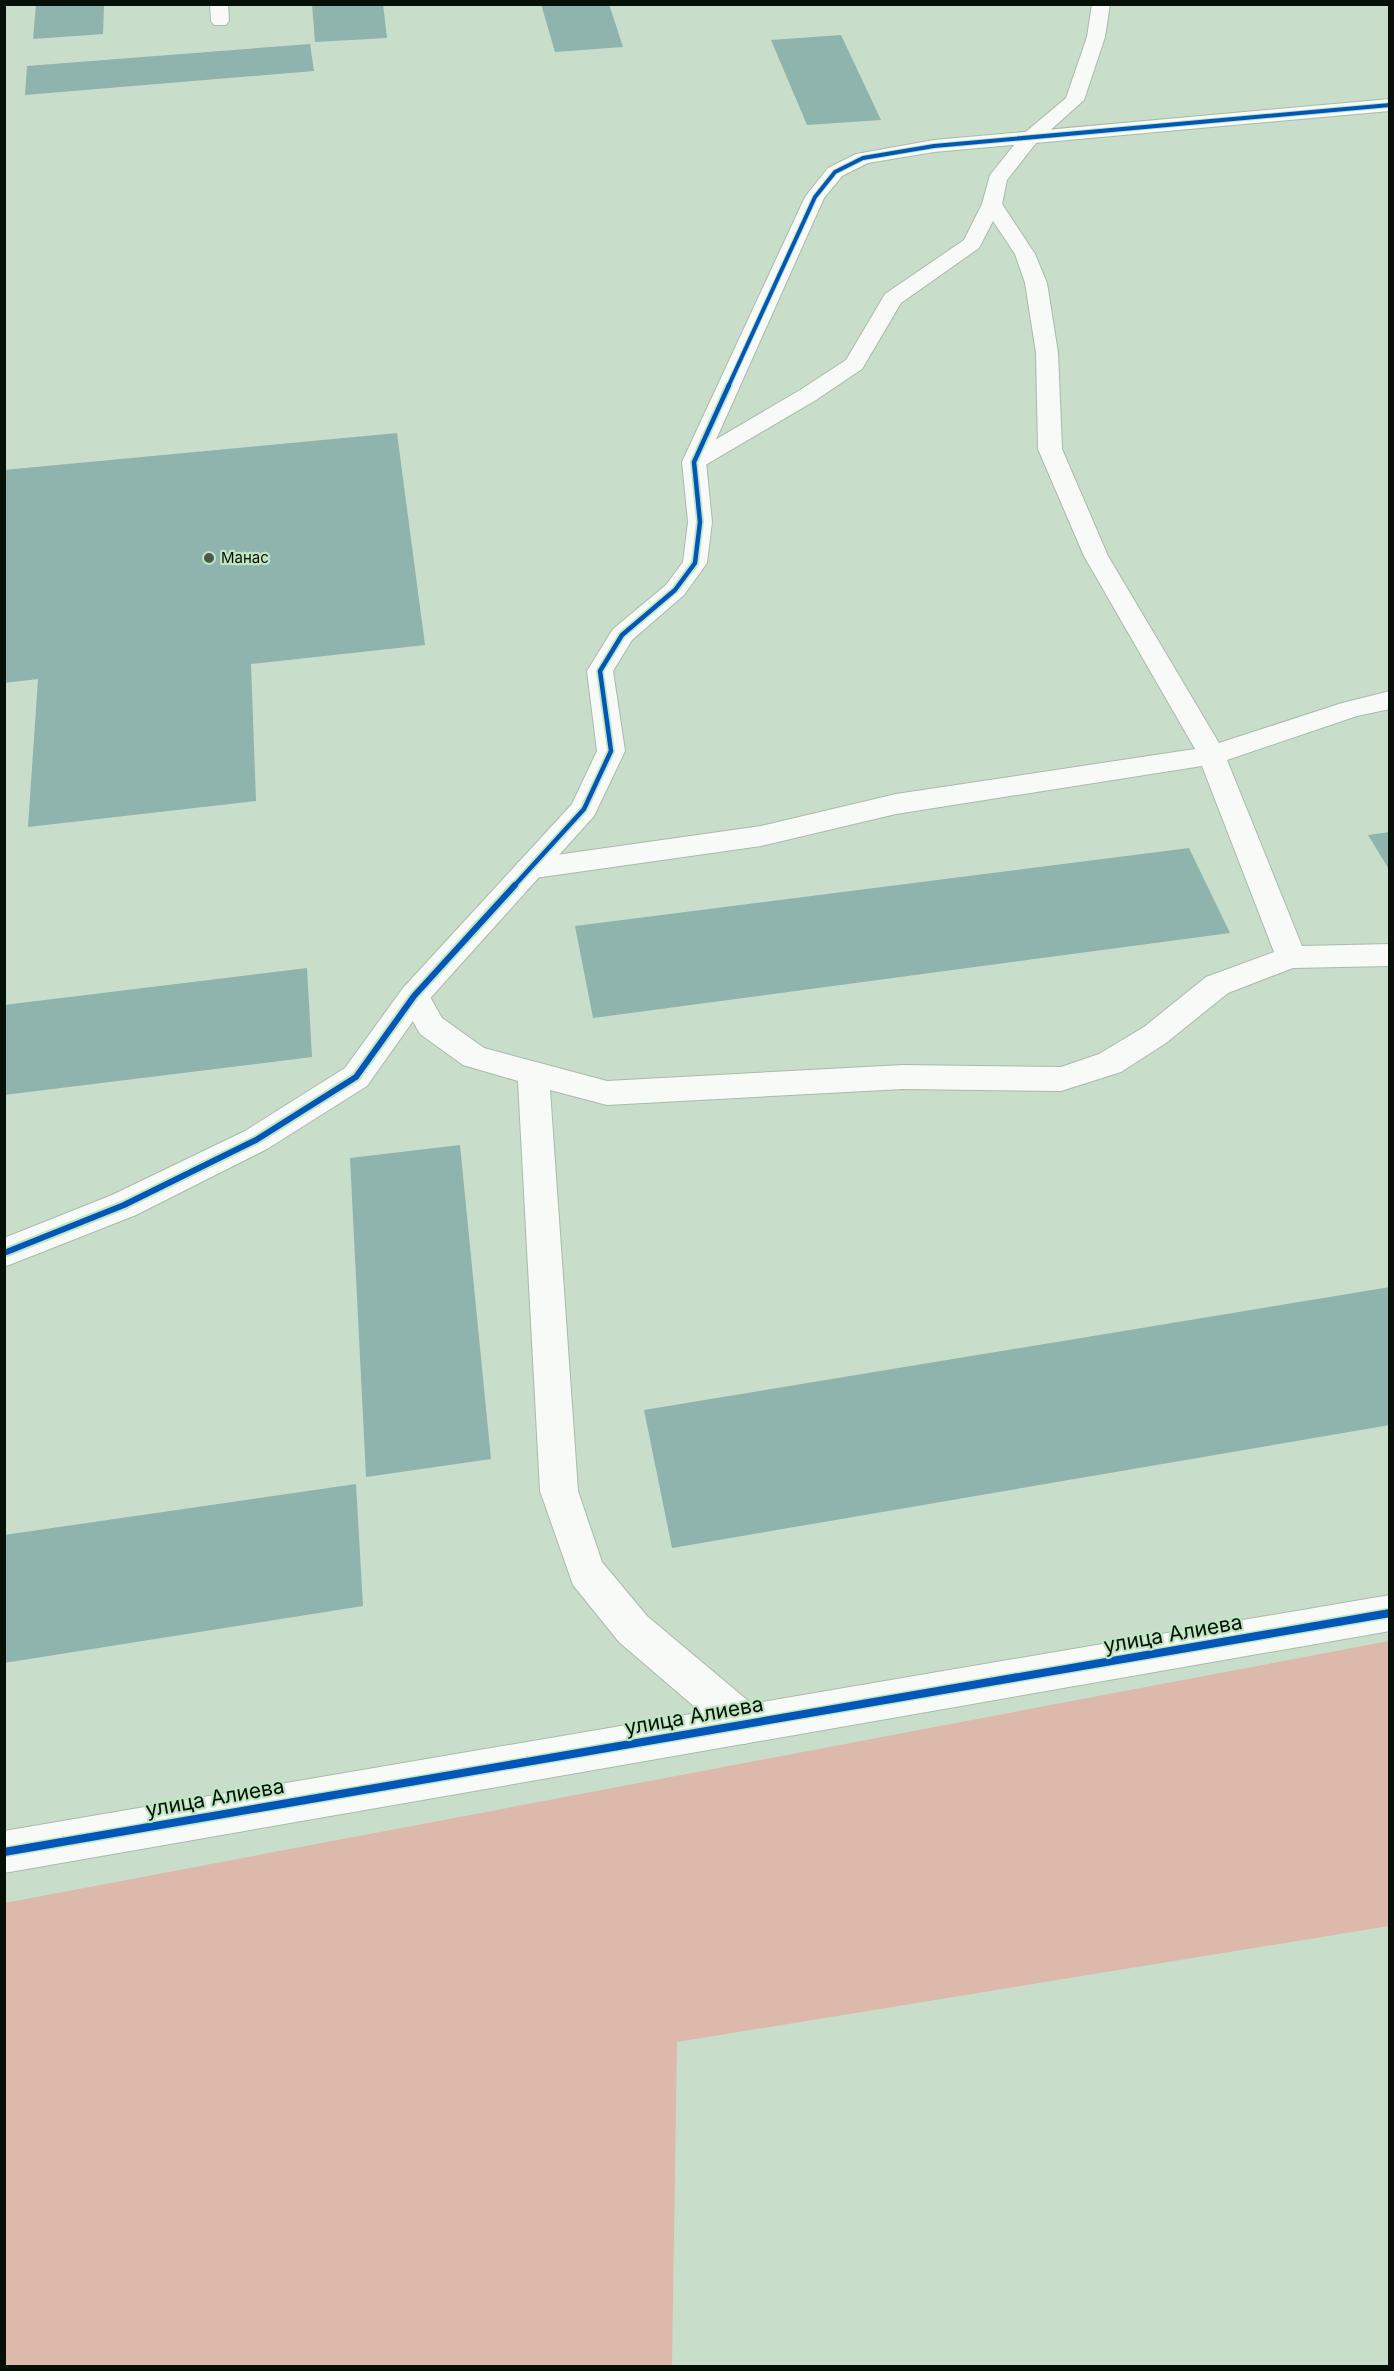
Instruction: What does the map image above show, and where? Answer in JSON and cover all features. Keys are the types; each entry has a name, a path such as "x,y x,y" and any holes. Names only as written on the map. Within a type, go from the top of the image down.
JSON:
{"street":[{"path":"694,462 854,364 893,299 972,244 992,204 997,179 1029,139 1075,100 1096,37 1101,4"},
{"path":"4,1253 124,1205 256,1140 356,1077 414,996 584,809 611,751 600,671 622,635 675,590 695,563 700,522 694,462 815,197 835,172 863,158 934,146 1389,105"},
{"path":"992,204 1025,254 1036,283 1047,353 1050,449 1096,556 1212,755 1291,957"},
{"path":"528,869 761,836 896,804 1212,755 1351,709 1389,700"},
{"path":"414,996 431,1026 474,1057 607,1093 903,1077 1060,1079 1110,1063 1155,1035 1217,985 1291,957 1389,955"},
{"path":"533,1073 559,1491 586,1572 633,1629 745,1724"},
{"name":"улица Алиева","path":"4,1852 1389,1613"}],"shaded area":[{"path":"1389,1641 1389,1926 677,2042 672,2366 5,2366 5,1903"}],"building":[{"path":"36,4 104,4 103,34 33,39"},
{"path":"312,4 383,4 387,38 315,42"},
{"path":"541,4 609,4 623,47 555,52"},
{"path":"841,35 881,120 807,125 771,40"},
{"path":"310,44 314,71 25,95 27,66"},
{"name":"Манас","path":"397,433 425,645 251,664 256,801 28,827 38,679 4,683 4,470"},
{"path":"1390,832 1390,871 1368,835"},
{"path":"1189,848 1230,933 593,1018 575,926"},
{"path":"307,968 312,1057 4,1095 4,1005"},
{"path":"460,1145 491,1459 366,1477 350,1158"},
{"path":"1390,1287 1390,1425 672,1548 644,1410"},
{"path":"356,1484 363,1606 4,1663 4,1535"}],"cycle path":[{"path":"4,1253 124,1205 256,1140 356,1077 414,996 584,809 611,751 600,671 622,635 675,590 695,563 700,522 694,462 815,197 835,172 863,158 934,146 1390,105"},
{"path":"4,1852 1390,1613"}],"place":[{"name":"Манас","path":"209,558"}]}
